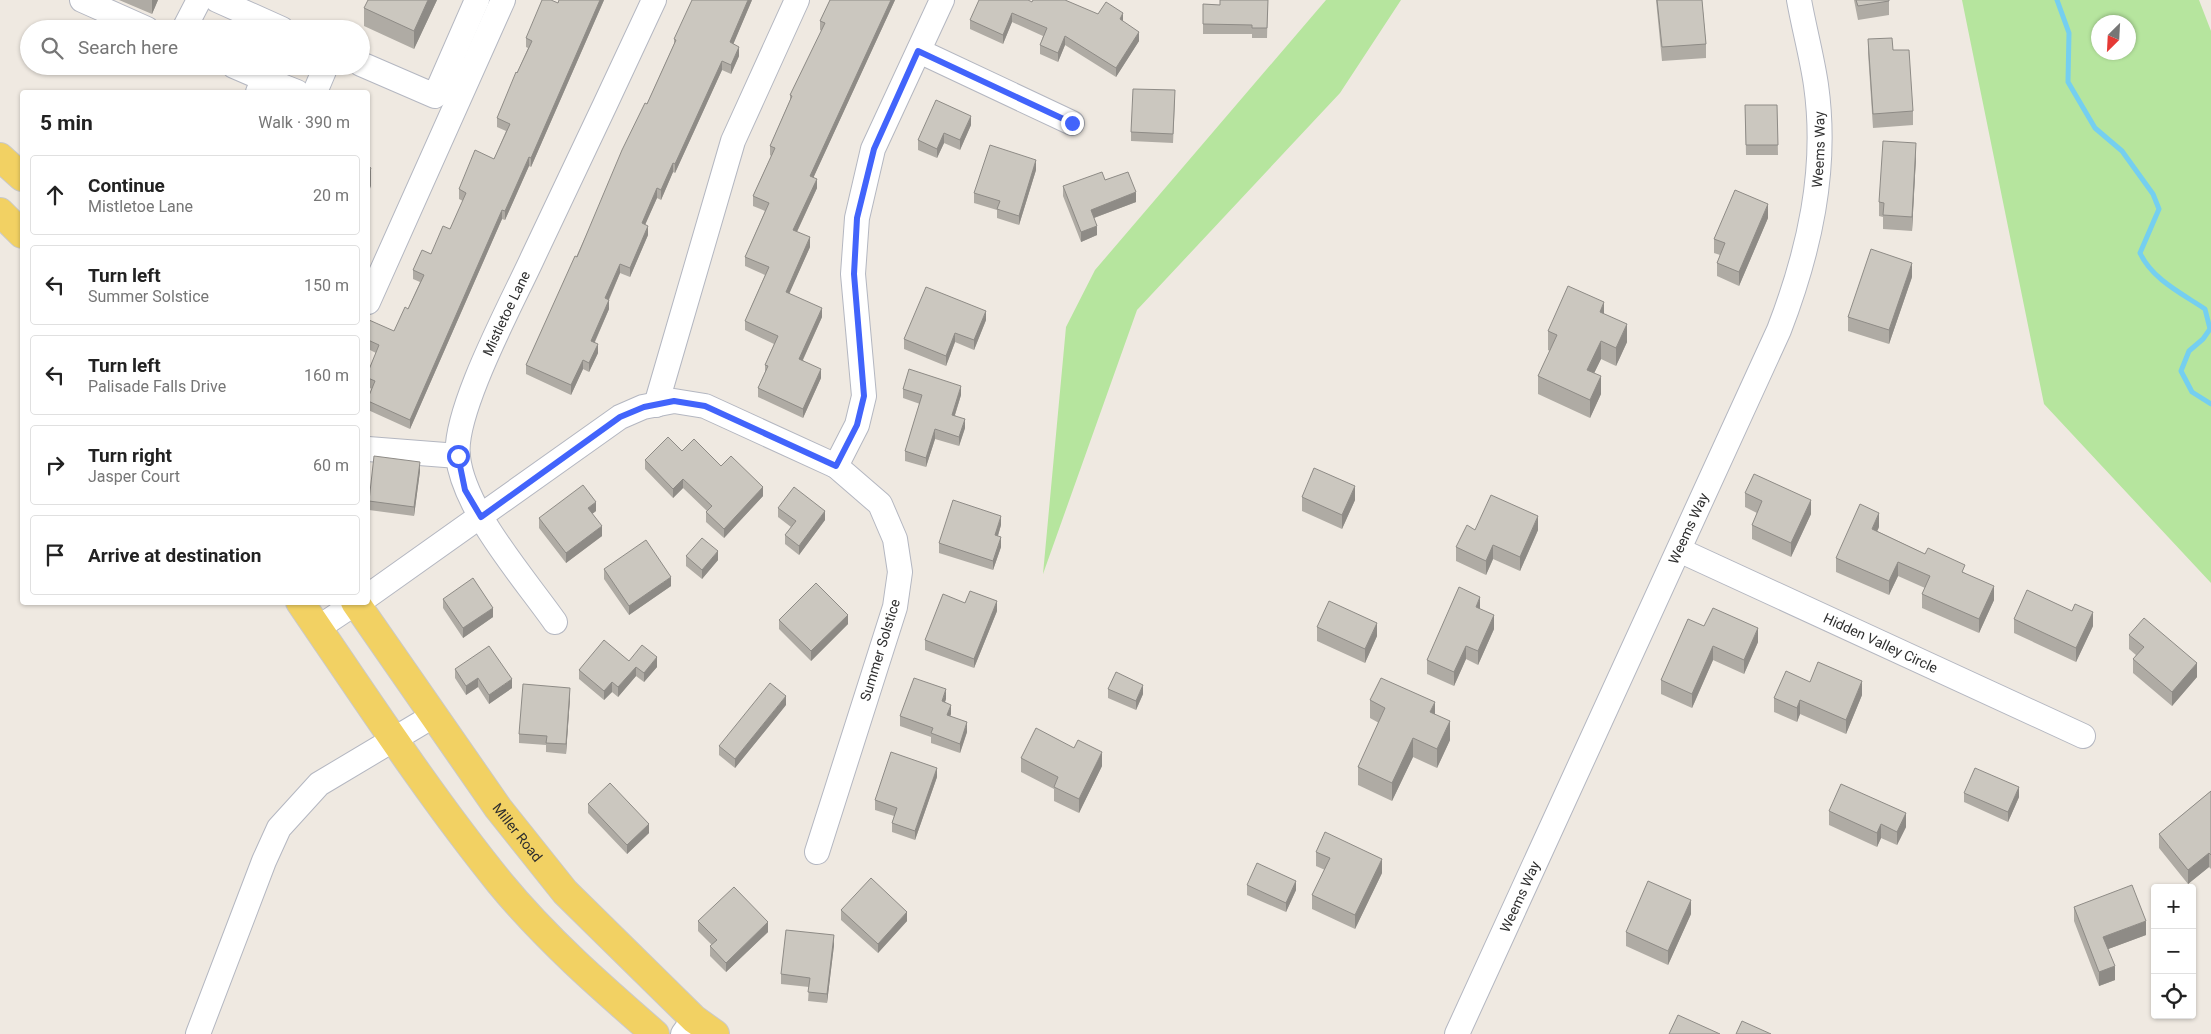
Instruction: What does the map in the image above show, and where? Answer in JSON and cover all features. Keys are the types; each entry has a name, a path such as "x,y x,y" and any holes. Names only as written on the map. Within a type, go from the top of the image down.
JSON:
{"main road":[{"path":"0,157 20,175"},
{"path":"0,212 20,232"},
{"path":"302,605 393,738 501,884 579,968 655,1034"},
{"name":"Miller Road","path":"362,605 433,716 498,808 565,892 698,1029"}],"street":[{"path":"82,0 127,20"},
{"path":"188,20 198,0"},
{"path":"217,0 262,20"},
{"path":"370,68 434,96 477,0"},
{"path":"370,298 504,0"},
{"name":"Mistletoe Lane","path":"555,622 481,517 465,490 458,456 464,413 494,342 654,0"},
{"path":"656,405 733,141 797,0"},
{"path":"836,466 857,425 864,396 854,274 857,218 874,149 942,0"},
{"name":"Weems Way","path":"1457,1034 1779,330 1798,280 1817,188 1819,146 1816,86 1798,0"},
{"path":"918,51 1072,123"},
{"path":"246,75 261,86 285,90"},
{"path":"316,90 322,75"},
{"name":"Summer Solstice","path":"370,593 481,517 620,417 656,405 674,401 705,406 836,466 880,504 895,539 900,572 895,607 817,852"},
{"path":"370,448 458,456"},
{"name":"Hidden Valley Circle","path":"1679,550 2083,736"},
{"name":"Summer Solstice","path":"318,628 353,605"},
{"path":"198,1034 264,861 280,828 319,784 393,738 433,716"}],"green space":[{"path":"1326,0 1401,0 1340,93 1137,310 1043,574 1066,327 1095,270"},
{"path":"1962,0 2199,0 2211,31 2211,583 2044,404"}],"building":[{"path":"368,0 428,0 414,31 364,8"},
{"path":"542,0 551,0 558,3 559,0 600,0 531,158 529,157 505,211 502,210 410,420 370,402 370,393 375,381 370,379 370,367 379,345 370,341 370,320 394,331 405,307 408,309 424,275 413,270 422,250 431,254 443,226 450,229 466,193 459,189 475,150 494,159 510,124 497,118 516,72 532,41 526,38"},
{"path":"692,0 748,0 730,42 739,47 731,65 722,61 675,164 673,163 661,190 657,188 642,223 648,226 630,268 620,264 605,298 609,300 591,341 598,344 589,363 583,360 571,385 526,365 575,256 577,257 622,150 645,103 647,104"},
{"path":"830,0 891,0 810,176 817,179 793,230 810,237 786,292 822,308 799,359 821,369 803,409 758,388 768,366 765,365 778,336 745,321 769,267 745,257 769,203 753,196 775,148 770,146 792,96 790,95 825,23 820,21"},
{"path":"979,0 1028,0 1032,2 1033,0 1065,0 1098,14 1106,2 1123,13 1120,19 1139,32 1116,68 1065,36 1058,53 1040,45 1047,28 1012,13 1003,35 970,20"},
{"path":"1220,0 1268,0 1267,28 1252,28 1252,25 1203,24 1203,4 1220,5"},
{"path":"1657,0 1702,0 1706,44 1662,47"},
{"path":"1856,0 1889,0 1889,1 1858,6"},
{"path":"1892,38 1893,50 1909,50 1913,111 1873,114 1868,39"},
{"path":"1133,89 1175,90 1173,134 1131,132"},
{"path":"936,100 971,116 960,140 944,133 937,149 918,140"},
{"path":"1745,105 1777,105 1778,145 1746,145"},
{"path":"1883,141 1916,143 1912,217 1883,215 1884,203 1879,202"},
{"path":"990,145 1036,160 1019,216 997,209 1000,201 974,193"},
{"path":"1102,172 1105,180 1128,172 1136,192 1091,210 1097,226 1081,232 1063,186"},
{"path":"1735,190 1768,204 1739,272 1717,263 1725,243 1714,239"},
{"path":"1871,249 1912,263 1889,330 1848,317"},
{"path":"1568,286 1604,302 1600,312 1627,324 1616,348 1601,341 1587,370 1601,376 1590,400 1538,376 1557,335 1548,331"},
{"path":"926,287 986,311 974,340 955,333 946,356 904,339"},
{"path":"909,369 961,386 952,415 965,419 959,437 935,429 926,458 905,451 922,395 903,389"},
{"path":"668,437 682,451 694,439 721,466 731,456 763,487 724,529 706,512 712,506 683,479 673,489 645,460"},
{"path":"374,456 420,462 414,507 370,501"},
{"path":"1314,468 1355,486 1342,515 1302,497"},
{"path":"1754,474 1811,500 1791,543 1752,525 1762,501 1745,493"},
{"path":"583,485 596,502 588,508 602,526 566,553 539,518"},
{"path":"794,487 825,511 799,546 785,535 796,521 778,508"},
{"path":"1491,495 1538,516 1520,557 1493,545 1486,561 1456,547 1467,525 1475,530"},
{"path":"953,500 1001,516 995,535 1001,537 993,561 939,543"},
{"path":"1860,504 1879,513 1872,529 1925,554 1928,548 1965,565 1962,572 1994,586 1979,619 1922,594 1930,576 1898,562 1889,581 1836,558"},
{"path":"702,538 718,551 702,570 686,556"},
{"path":"646,540 671,577 629,606 604,569"},
{"path":"473,578 493,608 463,628 443,599"},
{"path":"816,583 848,615 811,651 779,620"},
{"path":"1459,587 1480,597 1476,607 1494,615 1478,651 1466,646 1454,672 1427,660"},
{"path":"2027,590 2072,611 2075,604 2093,612 2076,648 2014,619"},
{"path":"970,591 997,601 974,659 925,640 943,594 965,603"},
{"path":"1329,601 1377,623 1365,649 1317,627"},
{"path":"1713,608 1758,628 1744,660 1713,646 1692,694 1661,680 1688,619 1704,626"},
{"path":"2144,618 2197,663 2172,692 2133,659 2144,647 2129,635"},
{"path":"604,640 629,661 642,645 657,657 644,673 636,667 618,687 612,682 604,691 579,670"},
{"path":"489,646 512,679 489,695 478,678 466,686 455,669"},
{"path":"1818,662 1862,681 1846,720 1800,700 1797,708 1774,698 1786,671 1810,682"},
{"path":"1116,672 1143,685 1136,701 1108,689"},
{"path":"914,678 946,689 942,701 951,705 947,715 967,722 960,744 931,733 933,728 900,716"},
{"path":"1381,678 1435,702 1430,712 1450,721 1437,749 1413,738 1392,783 1358,767 1385,708 1370,700"},
{"path":"770,683 786,696 735,759 719,746"},
{"path":"523,684 570,688 566,744 546,743 547,736 519,734"},
{"path":"1036,728 1074,748 1078,740 1102,752 1079,799 1054,787 1058,777 1021,758"},
{"path":"891,752 937,768 915,831 892,823 897,808 875,800"},
{"path":"1975,768 2019,787 2008,812 1964,793"},
{"path":"610,783 649,824 627,845 588,804"},
{"path":"1841,784 1906,813 1897,832 1881,824 1877,833 1829,811"},
{"path":"2211,791 2211,855 2209,853 2188,870 2159,834"},
{"path":"1325,832 1382,859 1355,915 1312,895 1330,858 1316,852"},
{"path":"1257,863 1296,881 1286,903 1247,885"},
{"path":"871,878 907,912 878,944 841,910"},
{"path":"1648,881 1691,900 1668,951 1626,932"},
{"path":"2132,885 2146,921 2103,937 2115,966 2099,972 2074,907"},
{"path":"734,887 768,922 726,963 710,946 717,940 698,921"},
{"path":"786,930 834,935 827,994 808,992 810,978 781,974"},
{"path":"1678,1015 1720,1034 1669,1034"},
{"path":"1742,1021 1771,1034 1736,1034"}],"waterway":[{"path":"2057,0 2069,33 2068,82 2095,128 2122,151 2153,194 2159,209 2140,253 2145,262 2160,278 2205,309 2210,329 2203,339 2189,351 2181,371 2192,392 2211,404"}],"route":[{"path":"458,456 465,490 481,517 620,417 644,407 674,401 705,406 836,466 857,425 864,396 854,274 857,218 874,149 918,51 1072,123"}]}
